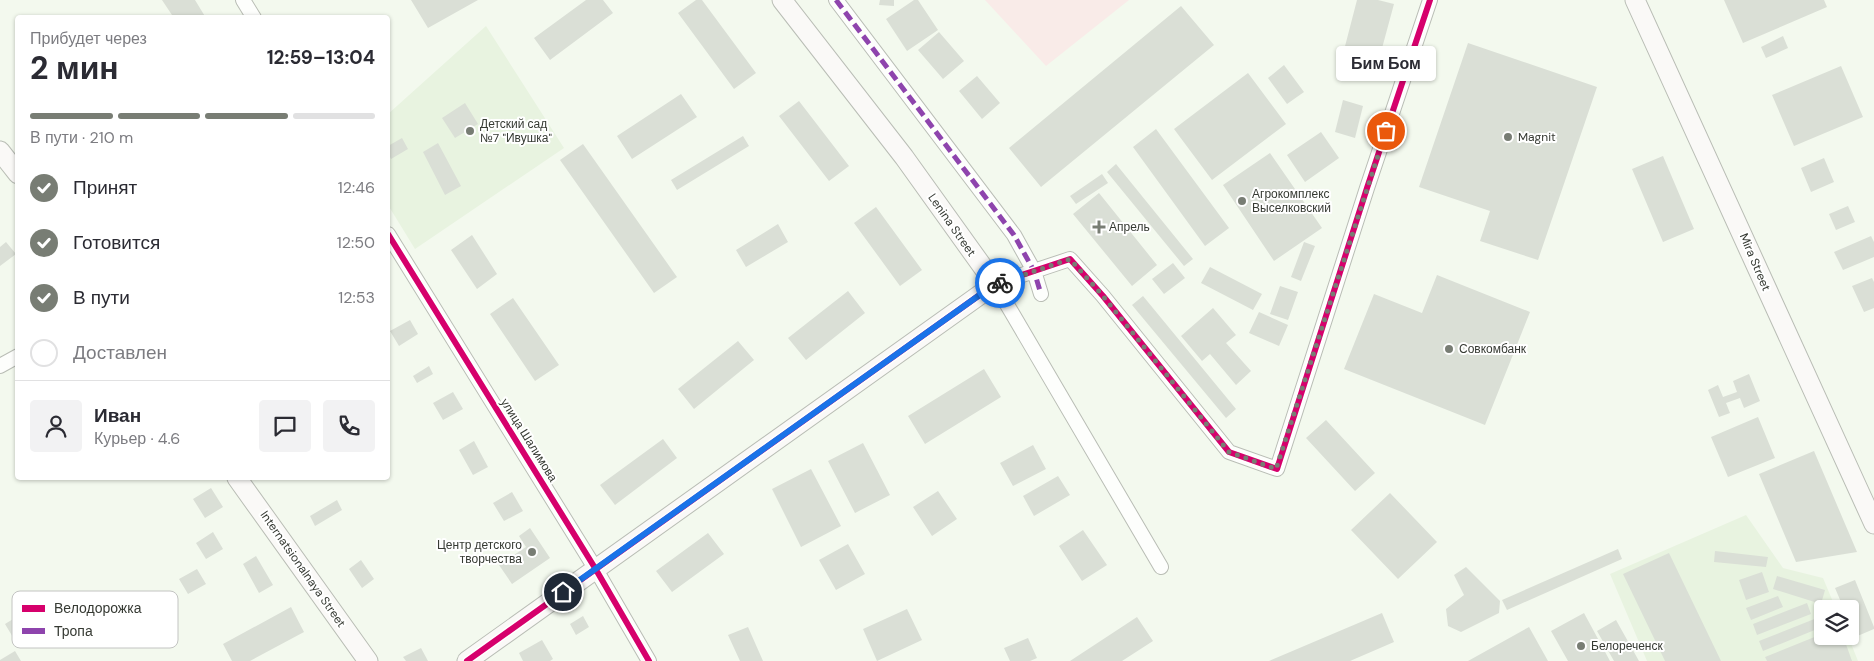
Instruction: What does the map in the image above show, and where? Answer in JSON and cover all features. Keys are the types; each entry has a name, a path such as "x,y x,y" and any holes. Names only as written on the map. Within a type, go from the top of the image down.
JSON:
{"street":[{"path":"243,0 252,15"},
{"name":"Lenina Street","path":"782,0 904,157 995,284 1162,568"},
{"path":"836,0 1014,235 1034,272 1041,294"},
{"path":"467,661 995,284 1070,259 1103,296 1229,452 1276,469 1430,0"},
{"name":"Mira Street","path":"1635,0 1874,524"},
{"path":"0,151 15,170"},
{"name":"улица Шалимова","path":"390,237 596,568 649,661"},
{"path":"0,366 15,358"},
{"name":"Internatsionalnaya Street","path":"239,480 368,661"}],"shaded area":[{"path":"985,0 1129,0 1046,66"},
{"name":"Детский сад №7 \"Ивушка\"","path":"486,26 564,148 415,249 390,208 390,112"},
{"path":"1746,515 1783,568 1823,578 1832,600 1814,600 1814,645 1852,645 1858,661 1647,661 1610,574"}],"building":[{"path":"162,0 195,0 204,15 172,15"},
{"path":"411,0 478,0 428,28"},
{"path":"586,0 603,0 613,13 550,60 534,38"},
{"path":"696,0 702,0 756,73 734,89 678,13"},
{"path":"880,0 894,0 894,6 879,5"},
{"path":"914,0 918,0 938,30 907,51 886,19"},
{"path":"1357,0 1378,0 1394,4 1378,63 1343,54"},
{"path":"1724,0 1824,0 1827,7 1743,43"},
{"path":"1181,6 1214,45 1041,187 1009,148"},
{"path":"939,32 964,61 943,79 918,50"},
{"path":"1783,36 1788,48 1766,58 1761,47"},
{"name":"Magnit","path":"1468,43 1597,87 1538,260 1480,241 1490,211 1419,187"},
{"path":"1284,65 1304,92 1287,104 1268,78"},
{"path":"1841,66 1863,117 1794,146 1772,95"},
{"path":"1248,73 1286,124 1212,180 1174,129"},
{"path":"977,76 1000,103 982,119 959,91"},
{"path":"681,94 697,117 632,159 617,136"},
{"path":"1343,100 1363,106 1355,138 1335,132"},
{"path":"799,101 849,166 829,181 779,116"},
{"path":"465,103 478,124 455,138 442,118"},
{"path":"1156,129 1229,228 1205,246 1133,147"},
{"path":"1321,132 1339,158 1305,182 1287,155"},
{"path":"743,136 749,146 677,190 671,180"},
{"path":"402,138 408,149 391,159 390,145"},
{"path":"438,143 461,186 445,195 423,152"},
{"path":"583,144 677,277 654,293 560,160"},
{"path":"1270,153 1322,228 1274,261 1223,185"},
{"path":"1663,156 1694,229 1663,242 1632,169"},
{"path":"1824,158 1834,182 1811,192 1801,168"},
{"path":"1116,164 1193,259 1184,266 1107,172"},
{"path":"1102,174 1108,183 1076,204 1070,196"},
{"path":"1099,193 1157,265 1132,286 1073,214"},
{"path":"1848,206 1855,222 1836,230 1829,214"},
{"path":"876,207 922,270 900,286 854,223"},
{"path":"778,224 788,242 746,267 736,250"},
{"path":"472,235 497,274 477,289 451,250"},
{"path":"1871,236 1874,242 1874,257 1843,270 1834,252"},
{"path":"6,242 15,255 0,266 0,247"},
{"path":"1304,242 1315,246 1301,281 1291,277"},
{"path":"1173,263 1185,278 1164,294 1152,279"},
{"path":"1210,267 1262,294 1253,310 1201,283"},
{"path":"1437,275 1530,312 1485,425 1344,369 1374,294 1422,313"},
{"path":"1872,278 1874,282 1874,308 1864,312 1852,286"},
{"path":"1280,286 1298,292 1288,320 1270,314"},
{"path":"848,291 865,313 806,360 788,338"},
{"path":"1143,296 1236,409 1226,418 1132,305"},
{"path":"513,298 559,365 535,381 490,314"},
{"path":"1213,308 1236,335 1226,343 1251,371 1236,385 1210,354 1202,361 1181,336"},
{"path":"1259,312 1288,325 1279,346 1249,333"},
{"path":"410,320 418,334 399,346 390,331"},
{"path":"738,341 754,360 694,409 678,389"},
{"path":"429,366 433,374 417,383 413,376"},
{"path":"984,369 1001,397 925,444 908,416"},
{"path":"1749,374 1760,401 1744,408 1740,398 1726,403 1730,413 1719,417 1708,390 1718,385 1723,397 1737,392 1733,381"},
{"path":"453,392 463,409 443,420 433,403"},
{"path":"1758,417 1775,458 1728,477 1711,437"},
{"path":"1326,420 1375,473 1355,491 1306,438"},
{"path":"663,439 677,458 615,505 600,485"},
{"path":"474,441 488,467 473,475 459,450"},
{"path":"863,443 890,495 855,513 828,461"},
{"path":"1033,445 1046,469 1013,486 1000,463"},
{"path":"1814,451 1857,552 1796,562 1759,474"},
{"path":"811,469 841,526 801,547 772,489"},
{"path":"1058,476 1070,495 1034,516 1023,496"},
{"path":"211,488 223,507 205,518 193,499"},
{"path":"938,491 957,519 932,536 913,507"},
{"path":"512,492 523,511 504,521 493,503"},
{"path":"1390,493 1437,542 1398,579 1351,530"},
{"path":"337,500 342,510 315,526 310,516"},
{"name":"Центр детского творчества","path":"530,528 550,558 512,584 499,565 526,547 519,536"},
{"path":"1083,530 1107,565 1082,581 1059,546"},
{"path":"213,532 223,549 206,559 196,543"},
{"path":"708,533 724,554 672,592 656,571"},
{"path":"848,544 865,574 836,590 819,560"},
{"path":"1618,549 1622,559 1507,610 1502,600"},
{"path":"1715,551 1768,557 1766,567 1714,562"},
{"path":"1669,553 1721,661 1665,661 1623,574"},
{"path":"256,556 273,585 259,593 243,564"},
{"path":"361,560 374,579 362,588 349,569"},
{"path":"1466,567 1500,601 1499,613 1461,632 1448,626 1446,609 1464,595 1454,575"},
{"path":"197,569 206,584 188,594 179,579"},
{"path":"1762,572 1769,592 1746,600 1739,580"},
{"path":"1777,576 1825,590 1822,600 1814,600 1814,602 1773,589"},
{"path":"1855,580 1874,629 1859,635 1859,600 1840,600 1835,588"},
{"path":"1778,596 1783,607 1751,620 1746,608"},
{"path":"1807,603 1811,614 1757,635 1753,624"},
{"path":"291,607 304,632 250,661 232,661 223,644"},
{"path":"907,609 922,640 877,661 863,629"},
{"path":"1382,613 1394,642 1350,661 1269,661"},
{"name":"Белореченск","path":"1584,613 1610,661 1568,661 1551,631"},
{"path":"583,616 589,627 576,635 570,624"},
{"path":"1137,617 1153,641 1122,661 1070,661"},
{"path":"1814,619 1814,630 1763,651 1759,641"},
{"path":"12,620 12,636 5,624"},
{"path":"1616,620 1639,661 1614,661 1597,631"},
{"path":"748,627 763,661 740,661 728,635"},
{"path":"1529,627 1548,661 1468,661"},
{"path":"1814,637 1814,645 1846,645 1852,661 1767,661 1765,657"},
{"path":"1028,638 1037,658 1030,661 1010,661 1004,648"},
{"path":"542,640 553,659 550,661 523,661 519,653"},
{"path":"421,648 428,661 406,661 403,657"},
{"path":"15,651 21,661 0,661 0,660"}],"marked path":[{"path":"836,0 1014,235 1034,271 1041,294"}],"cycle path":[{"path":"467,661 995,284 1070,259 1103,296 1229,452 1277,469 1367,188 1430,0"},
{"path":"390,237 595,568 649,661"}],"way so far":[{"path":"1000,283 1070,259 1103,296 1229,452 1276,469 1386,131"}],"place":[{"name":"Детский сад №7 \"Ивушка\"","path":"470,131"},
{"name":"Бим Бом","path":"1386,131"},
{"name":"Magnit","path":"1508,137"},
{"name":"Агрокомплекс Выселковский","path":"1242,201"},
{"name":"Апрель","path":"1099,227"},
{"name":"Совкомбанк","path":"1449,349"},
{"name":"Центр детского творчества","path":"532,552"},
{"name":"Белореченск","path":"1581,646"}],"route":[{"path":"563,592 995,284 1000,283"}]}
